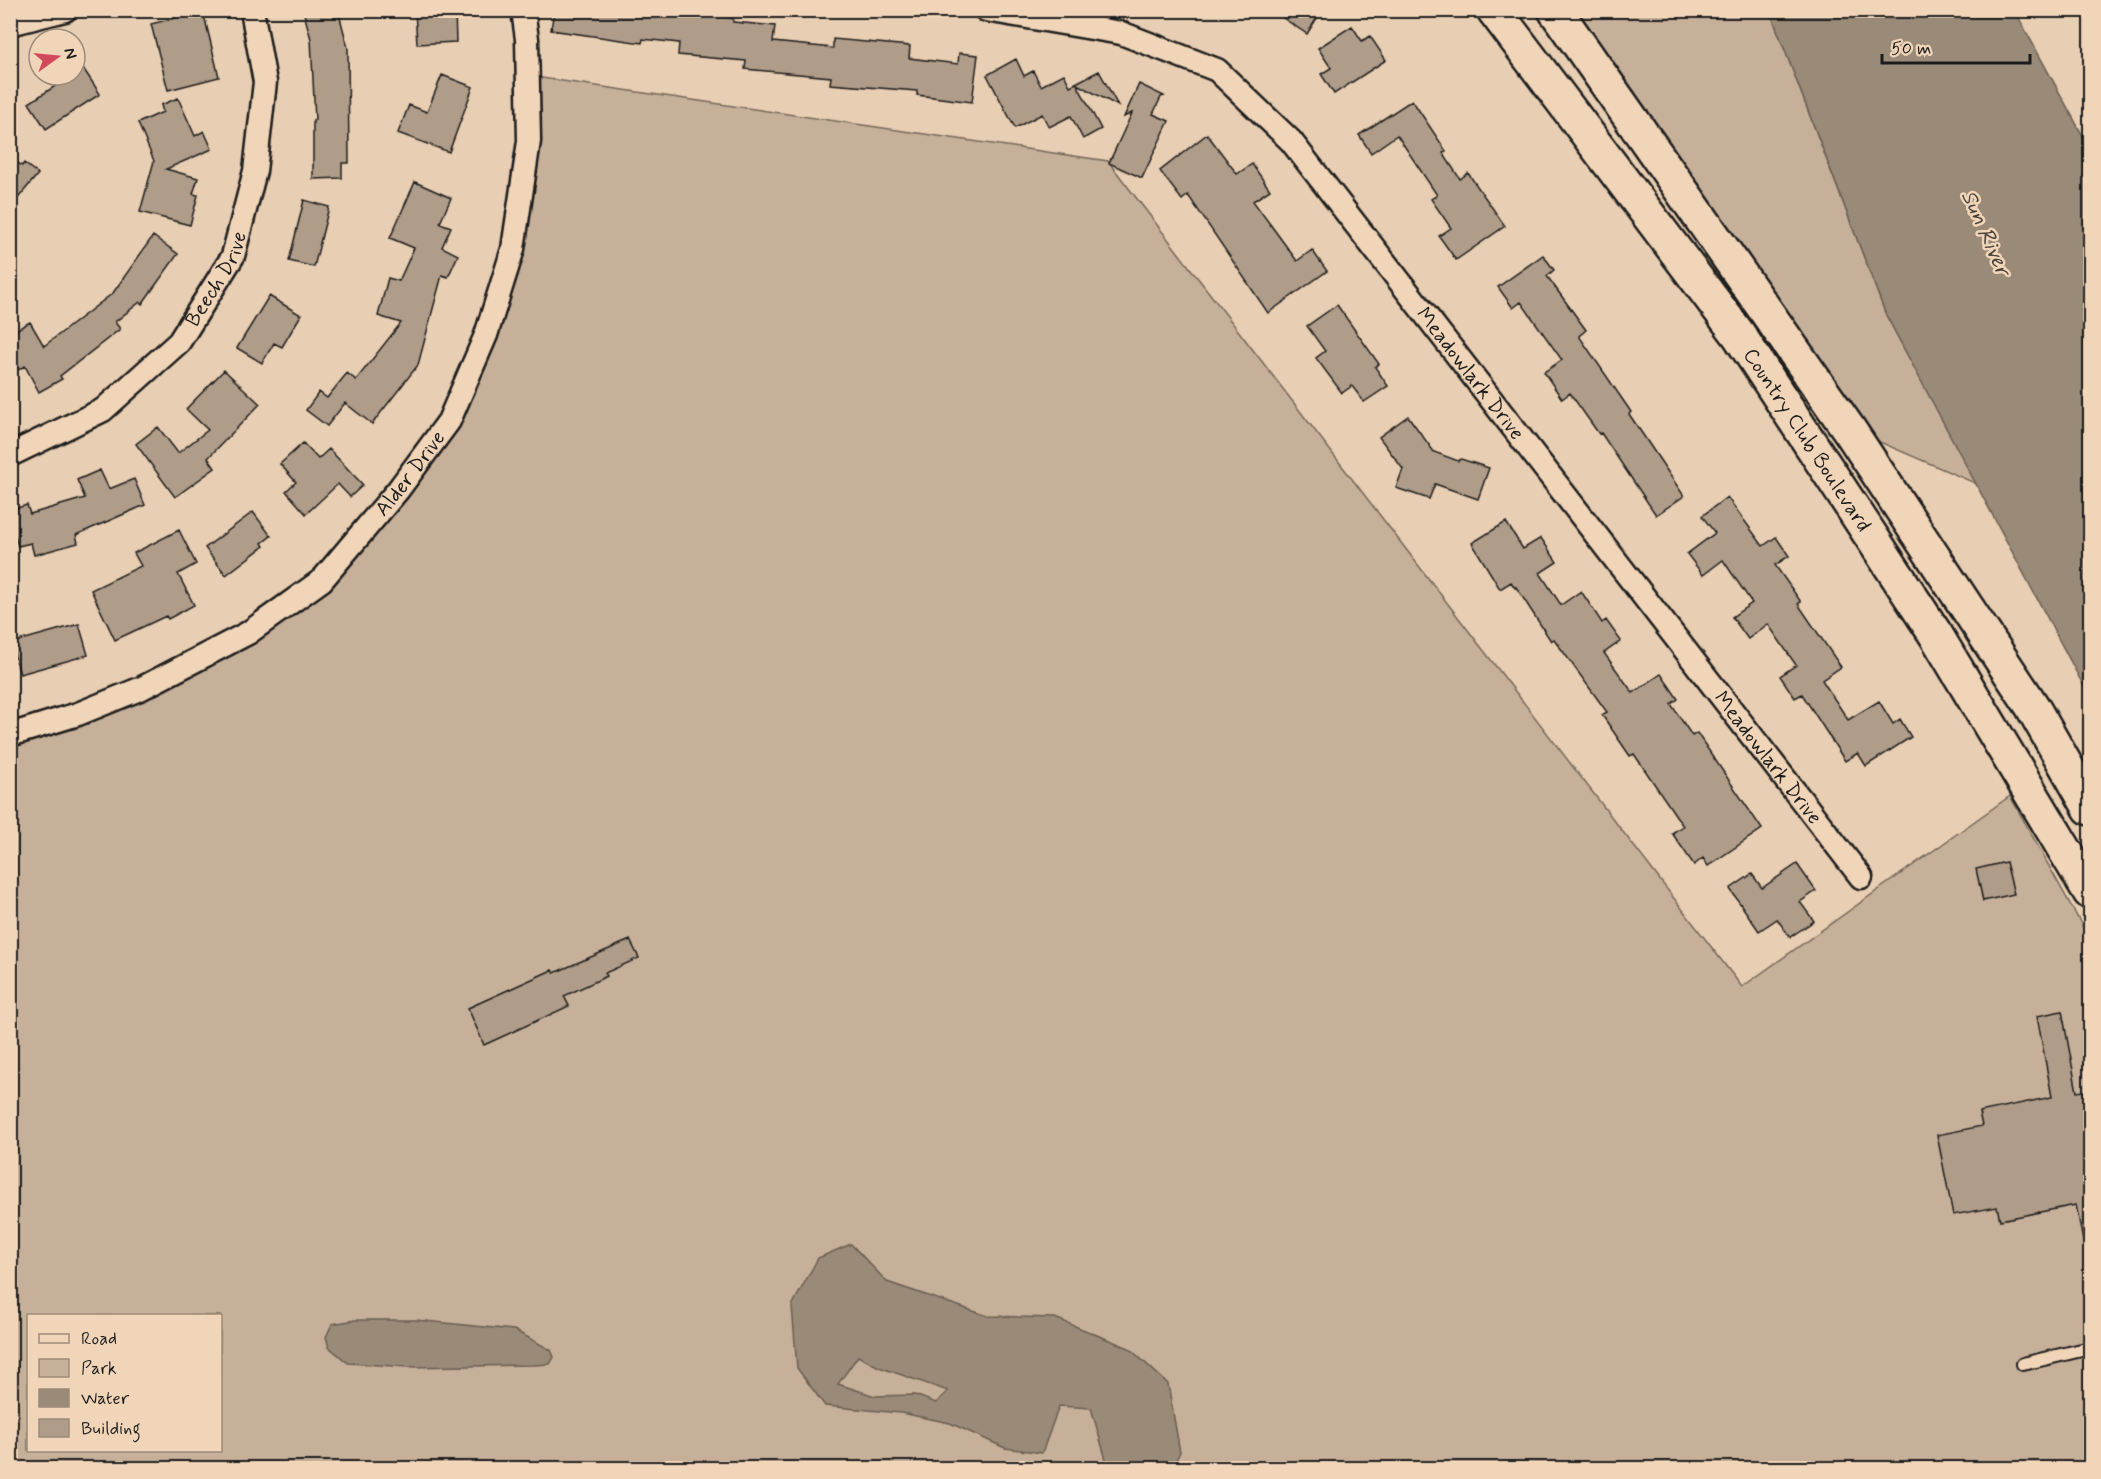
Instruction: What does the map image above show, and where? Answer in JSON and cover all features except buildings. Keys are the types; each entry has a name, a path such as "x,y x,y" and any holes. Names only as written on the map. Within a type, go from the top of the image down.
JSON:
{"highway":[{"name":"Country Club Boulevard","path":"1494,10 1739,335 1936,635 2091,892"},
{"name":"Country Club Boulevard","path":"1555,10 1850,431 2032,706 2091,808"}],"street":[{"path":"10,24 65,10"},
{"name":"Beech Drive","path":"10,455 103,410 179,342 233,256 255,171 265,82 252,10"},
{"name":"Alder Drive","path":"10,735 78,714 142,688 248,633 322,580 398,490 449,421 486,335 513,249 529,141 527,39 523,10"},
{"name":"Meadowlark Drive","path":"986,10 1120,33 1216,70 1291,141 1861,877"}],"lane":[{"path":"2023,1364 2091,1348"}],"green space":[{"path":"1566,11 1770,11 1886,315 1977,484 1868,437"},
{"path":"528,76 1108,161 1742,987 2010,796 2090,940 2090,1468 11,1468 11,735 78,714 322,580 449,421 513,249"}],"water":[{"name":"Sun River","path":"1770,11 2015,11 2090,149 2090,698 1886,315"},
{"path":"851,1244 887,1282 988,1316 1055,1318 1129,1348 1168,1384 1180,1452 1172,1468 1112,1468 1107,1463 1091,1408 1059,1406 1042,1453 1005,1448 950,1423 901,1413 825,1406 797,1368 792,1306 818,1258","holes":["858,1356 879,1367 948,1391 936,1403 915,1395 875,1396 838,1384"]},
{"path":"355,1320 416,1320 514,1330 551,1350 554,1357 550,1364 534,1365 408,1367 348,1363 329,1347 326,1337 332,1324"}]}
